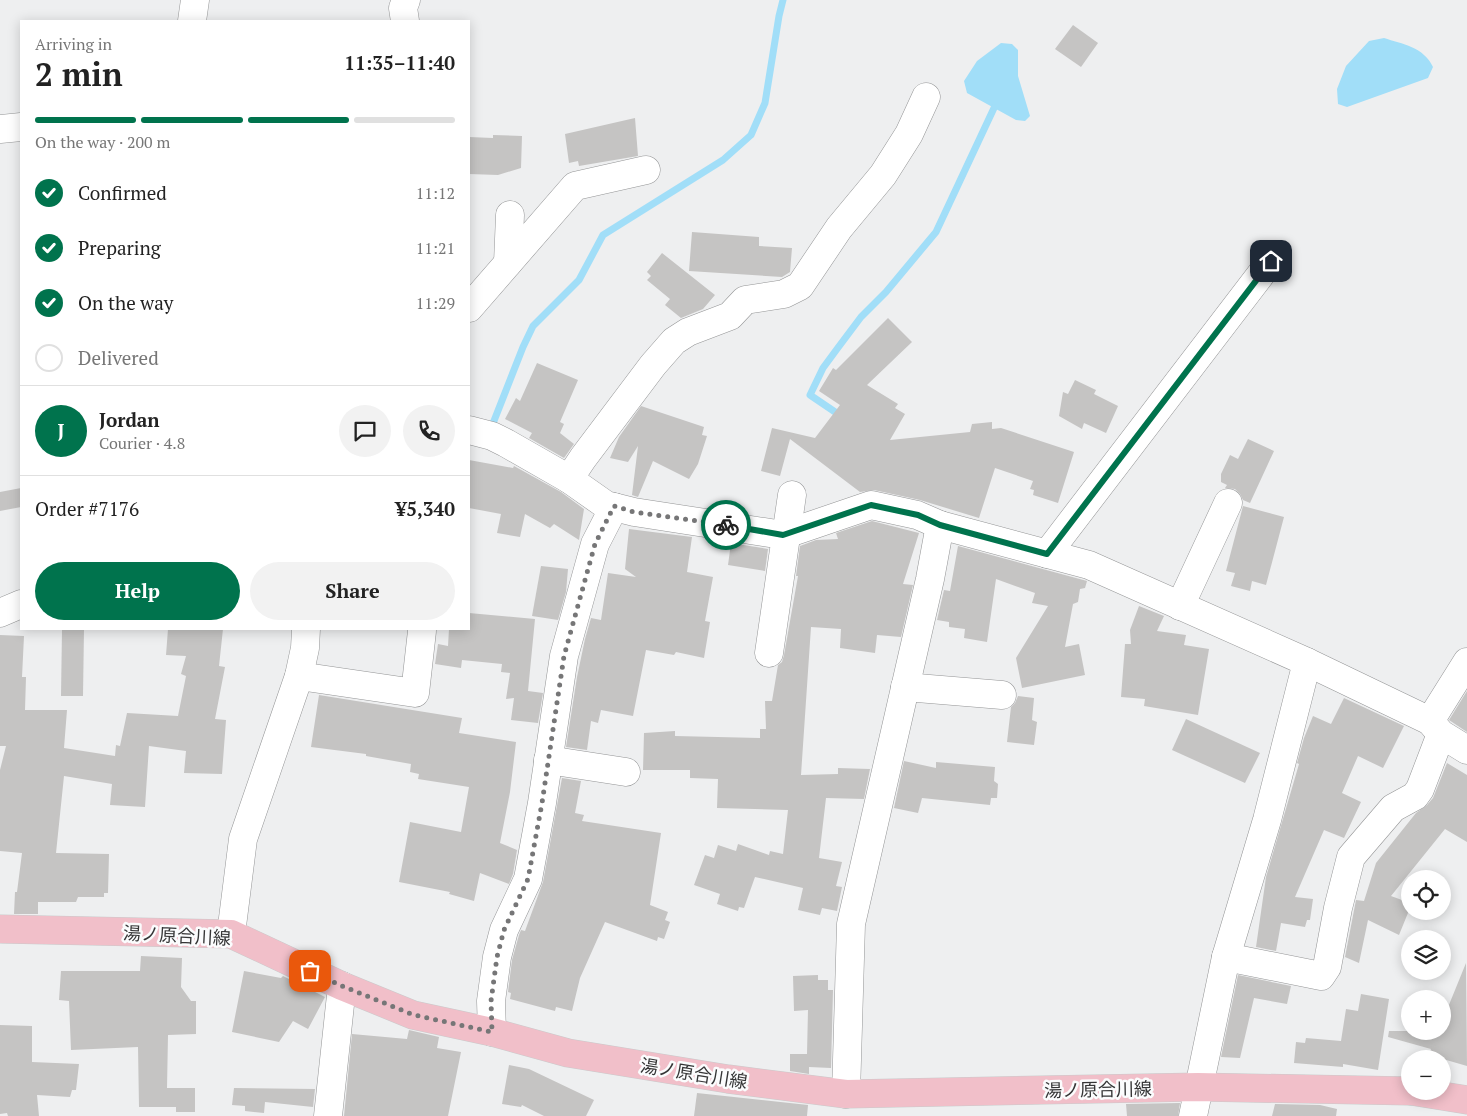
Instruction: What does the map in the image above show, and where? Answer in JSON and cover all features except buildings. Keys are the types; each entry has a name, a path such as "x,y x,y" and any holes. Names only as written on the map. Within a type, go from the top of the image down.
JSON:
{"main road":[{"name":"湯ノ原合川線","path":"0,929 231,934 342,986 414,1015 492,1032 568,1053 728,1079 846,1094 1198,1087 1401,1091"},
{"name":"湯ノ原合川線","path":"1451,1097 1467,1100"}],"street":[{"path":"192,20 195,0"},
{"path":"405,20 403,8 406,0"},
{"path":"569,480 582,458 653,365 674,341 688,332 730,316 745,300 784,294 800,286 839,228 883,175 909,134 926,97"},
{"path":"0,129 20,127"},
{"path":"470,307 576,186 646,170"},
{"path":"508,263 510,215"},
{"path":"1047,554 1271,261"},
{"path":"470,430 492,436 569,480 606,505 634,512 783,535 871,505 918,515 940,525 1089,565 1308,662 1435,727 1467,750"},
{"path":"769,653 792,495"},
{"path":"1180,606 1228,503"},
{"path":"492,1032 491,1001 497,957 504,930 528,879 564,656 595,544 614,506"},
{"path":"846,1094 851,924 930,578 940,525"},
{"path":"0,613 20,604"},
{"path":"231,934 243,839 299,676 305,648 306,630"},
{"path":"299,676 415,693 422,631"},
{"path":"1193,1116 1226,957 1267,820 1308,662"},
{"path":"1226,957 1321,976 1326,967 1351,857 1393,808 1414,796 1420,788 1435,727 1467,662"},
{"path":"905,687 1002,695"},
{"path":"548,760 626,772"},
{"path":"328,1116 342,986"}],"water":[{"path":"1384,38 1412,47 1424,55 1433,67 1428,78 1347,107 1338,104 1337,89 1346,66 1369,41"},
{"path":"1001,43 1012,44 1018,50 1018,76 1030,116 1025,121 1016,120 967,93 964,81 977,61"}],"waterway":[{"path":"490,431 533,326 579,280 603,235 723,160 751,135 765,103 783,0"},
{"path":"841,416 810,395 823,368 861,317 886,292 936,232 994,108"}],"way so far":[{"path":"310,971 414,1015 492,1032 491,1001 497,957 504,930 528,879 542,803 564,656 595,544 614,506 634,512 726,525"}],"route":[{"path":"726,525 783,535 871,505 918,515 940,525 1047,554 1271,261"}]}
